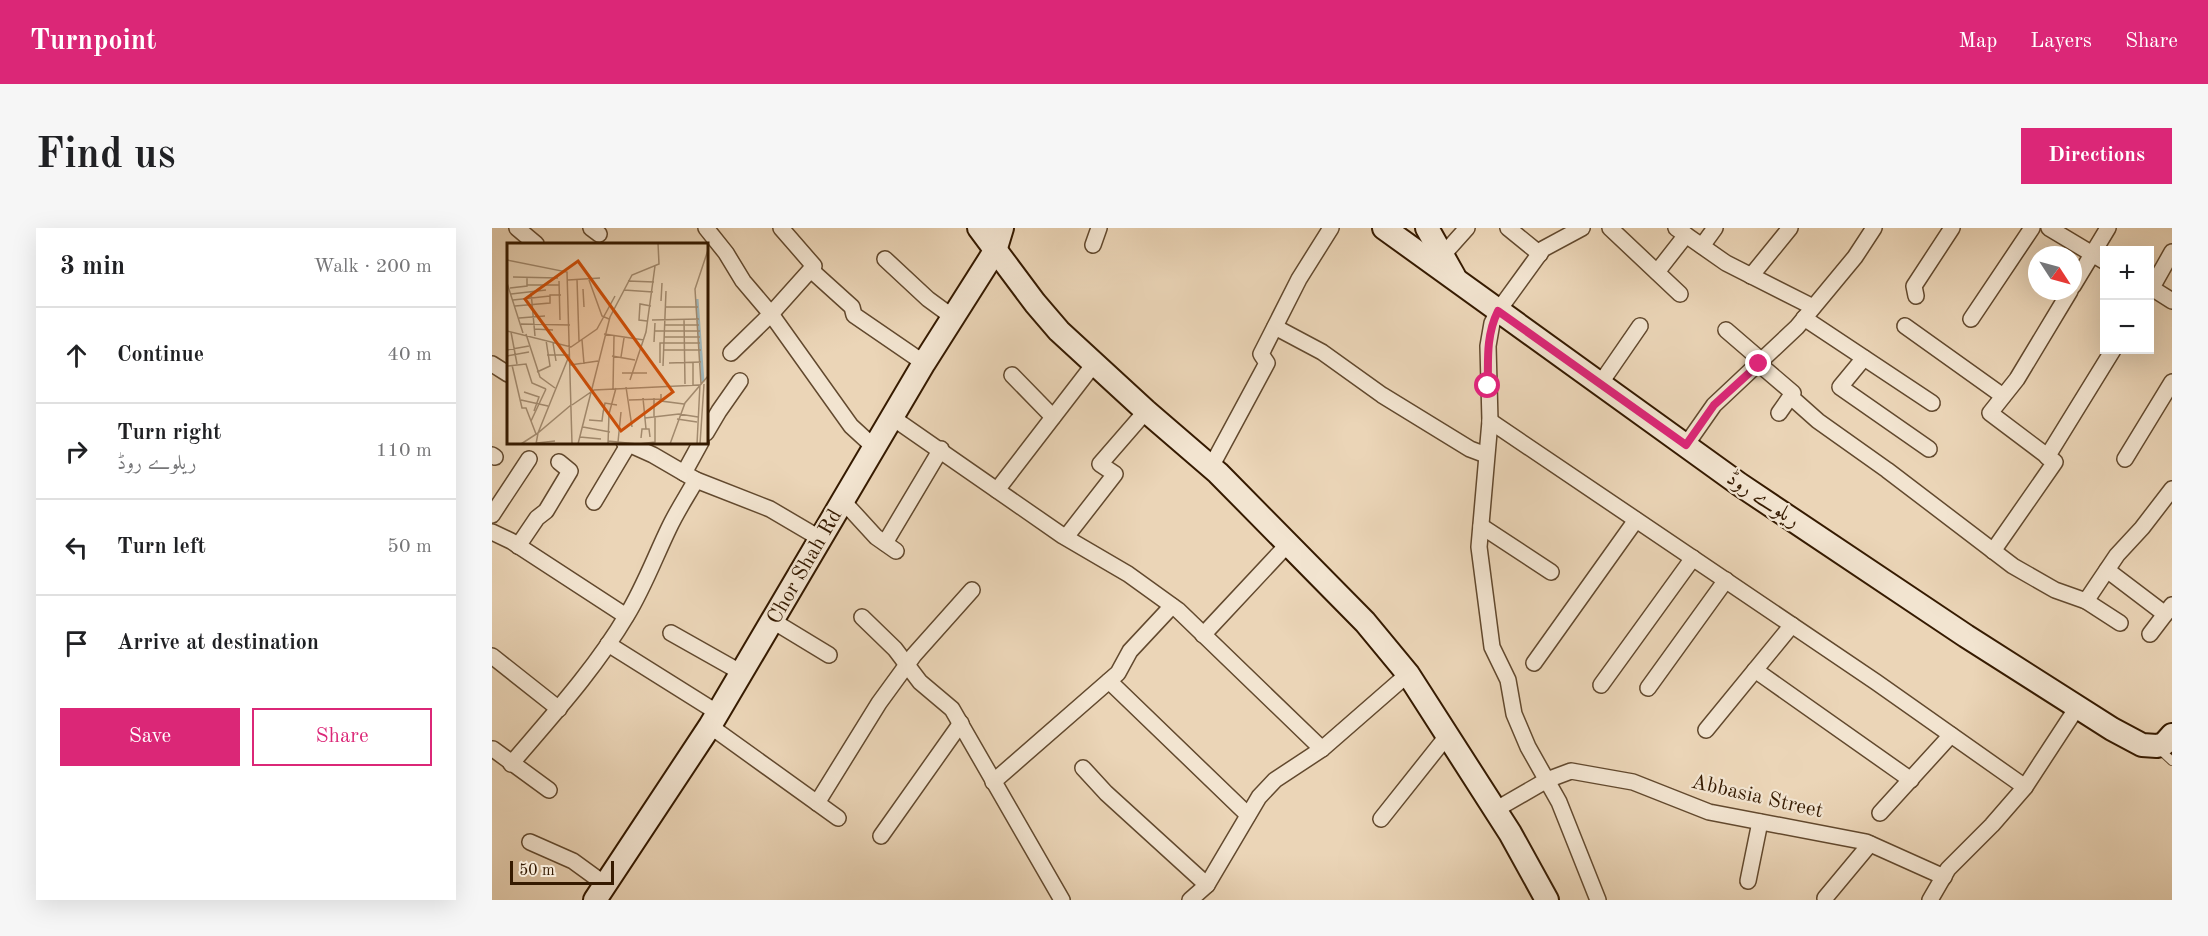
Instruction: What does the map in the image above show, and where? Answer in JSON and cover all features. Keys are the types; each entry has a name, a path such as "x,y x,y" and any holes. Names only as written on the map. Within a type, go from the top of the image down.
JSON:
{"street":[{"path":"517,228 535,243"},
{"path":"731,353 771,314 814,266 781,228"},
{"path":"979,228 1059,331 1210,467 1365,622 1408,674 1510,833 1547,900"},
{"name":"Chor Shah Rd","path":"600,892 742,673 924,363 995,251 1002,228"},
{"path":"1093,245 1099,228"},
{"path":"1210,467 1267,363 1261,354 1299,279 1331,228"},
{"name":"ریلوے روڈ","path":"1384,228 1739,484 1966,636 2112,729 2142,745 2167,748"},
{"path":"1427,228 1458,282"},
{"path":"1442,256 1467,228"},
{"path":"1508,228 1540,254"},
{"path":"1610,228 1680,294"},
{"path":"1702,246 1715,228"},
{"path":"1751,276 1790,228"},
{"path":"1686,445 1714,405 1761,363 1808,312 1855,257 1874,228"},
{"path":"1916,296 1914,286 1952,228"},
{"path":"1971,319 2032,228"},
{"path":"2049,228 2099,257"},
{"path":"2082,276 2099,257 2109,228"},
{"path":"708,229 743,281 771,314 851,426 874,448"},
{"path":"1574,230 1543,249 1498,311 1492,323 1488,346 1490,421 1479,547 1492,647 1508,680 1514,714 1528,747 1559,802 1598,900"},
{"path":"1656,272 1681,231 1726,263 1808,312 1864,358 1932,403"},
{"path":"2154,282 2172,252"},
{"path":"885,259 928,299 954,318"},
{"path":"811,270 852,307 854,315 924,363"},
{"path":"2154,291 2172,301"},
{"path":"1993,551 2055,462 1990,413 2017,379 2065,300"},
{"path":"1600,384 1640,326"},
{"path":"1905,326 2003,396"},
{"path":"1275,327 1322,352 1382,395 1470,449 1486,455"},
{"path":"1726,330 1793,393 1779,413"},
{"path":"2047,457 2111,354"},
{"path":"1864,358 1840,387 1929,449"},
{"path":"492,364 507,373"},
{"path":"997,490 1094,364"},
{"path":"1012,375 1053,417"},
{"path":"709,424 740,381"},
{"path":"2125,459 2172,382"},
{"path":"1791,397 1818,421 1887,470 2013,566 2055,590 2086,601 2120,623"},
{"path":"1066,537 1115,474 1100,464 1146,411"},
{"path":"893,418 1066,537 1128,574 1172,606 1230,658 1322,749"},
{"path":"1490,421 1792,625 2025,787"},
{"path":"594,502 626,444 653,455 690,476 770,509 821,539"},
{"path":"511,764 559,709 626,616 643,587 669,527 700,444"},
{"path":"843,501 876,537 890,547 941,449"},
{"path":"492,515 529,459"},
{"path":"518,546 537,518 546,511 570,471 559,462"},
{"path":"2086,601 2107,570 2172,489"},
{"path":"1534,663 1636,520"},
{"path":"1481,526 1551,572"},
{"path":"492,532 518,546 626,616"},
{"path":"1203,635 1288,543"},
{"path":"1601,685 1693,558"},
{"path":"2107,570 2169,610 2150,634"},
{"path":"1648,688 1726,580"},
{"path":"817,803 879,702 906,665 972,590"},
{"path":"993,782 1118,673 1130,651 1172,606"},
{"path":"862,617 895,649 920,682 952,709 1062,900"},
{"path":"773,621 829,655"},
{"path":"1706,730 1792,625"},
{"path":"670,633 742,673"},
{"path":"608,644 714,719 838,819"},
{"path":"492,656 559,709"},
{"path":"1755,670 1911,780"},
{"path":"1190,900 1207,885 1259,797 1275,780 1322,749 1408,674"},
{"path":"1109,681 1248,815"},
{"path":"1930,900 1948,869 1992,825 2025,787 2078,706"},
{"path":"881,836 961,723"},
{"path":"1880,813 1952,735"},
{"path":"1381,819 1447,736"},
{"path":"492,750 494,749 511,764 549,790"},
{"path":"1083,768 1106,793 1207,885"},
{"name":"Abbasia Street","path":"1495,810 1547,780 1571,771 1633,782 1709,812 1870,844 1944,877"},
{"path":"1748,880 1760,822"},
{"path":"530,842 573,861 600,892"},
{"path":"1825,898 1870,844"}],"route":[{"path":"1488,386 1488,346 1492,323 1498,311 1686,445 1714,405 1759,364"}]}
